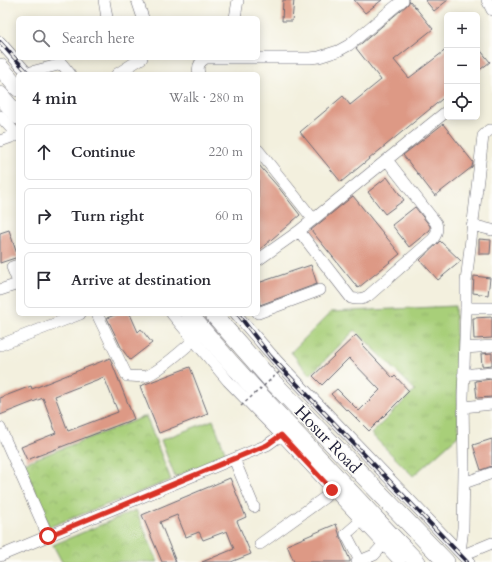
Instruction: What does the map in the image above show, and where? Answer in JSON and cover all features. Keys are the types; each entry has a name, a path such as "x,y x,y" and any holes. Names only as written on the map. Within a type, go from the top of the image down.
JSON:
{"highway":[{"path":"0,67 16,86"},
{"path":"0,95 16,114"},
{"name":"Hosur Road","path":"191,316 374,531 417,562"},
{"name":"Hosur Road","path":"215,316 269,378 460,558"}],"street":[{"path":"104,0 107,16"},
{"path":"137,0 142,16"},
{"path":"235,16 238,0"},
{"path":"260,58 310,58 338,51 349,45 403,0"},
{"path":"487,0 492,10"},
{"path":"0,42 26,72"},
{"path":"120,72 139,60"},
{"path":"199,72 200,62 203,60"},
{"path":"35,72 62,64 68,72"},
{"path":"260,259 313,219 444,113"},
{"path":"0,116 16,133"},
{"path":"460,558 463,528 464,483 463,375 466,282 483,136 489,130 492,130"},
{"path":"0,141 16,136"},
{"path":"260,153 313,219"},
{"path":"299,230 351,298 360,299 368,296 433,239 438,228 436,223 387,160"},
{"path":"472,225 492,230"},
{"path":"16,266 12,267 16,278"},
{"path":"0,290 16,284"},
{"path":"260,313 320,290"},
{"path":"466,308 492,308"},
{"path":"0,345 75,316"},
{"path":"98,316 127,376 146,376 183,350 194,340"},
{"path":"174,316 228,381 332,490 374,531 400,562"},
{"path":"239,317 278,362 460,558"},
{"path":"464,348 492,346"},
{"path":"463,375 492,372"},
{"path":"463,408 492,404"},
{"path":"0,428 48,536"},
{"path":"0,556 267,445 281,435"},
{"path":"234,459 254,507"},
{"path":"464,483 492,473"},
{"path":"260,544 324,498 332,490"},
{"path":"374,531 374,555 358,561 346,534 374,531"},
{"path":"460,558 492,543"}],"path":[{"path":"241,406 285,367"}],"green space":[{"path":"455,306 459,435 413,476 371,434 415,390 355,330 310,375 291,352 331,312"},
{"path":"146,416 171,480 49,527 24,463"},
{"path":"213,420 227,457 175,477 161,440"},
{"path":"136,510 158,562 62,562 53,545"}],"building":[{"path":"283,0 294,0 292,21 282,21"},
{"path":"354,0 382,0 365,13"},
{"path":"425,0 448,0 434,11"},
{"path":"410,1 433,29 394,60 409,78 444,51 444,97 341,182 300,132 343,96 350,105 381,80 356,48"},
{"path":"480,50 490,62 480,70"},
{"path":"443,124 473,162 472,167 435,196 403,155"},
{"path":"260,166 279,188 300,215 260,249"},
{"path":"387,177 404,200 385,214 368,192"},
{"path":"353,196 400,254 358,288 311,230"},
{"path":"415,207 430,226 430,230 409,247 392,225"},
{"path":"9,230 16,251 16,258 0,263 0,233"},
{"path":"479,239 491,240 490,254 479,254"},
{"path":"440,241 461,261 438,280 420,260"},
{"path":"311,265 317,284 260,305 260,282"},
{"path":"474,276 490,278 488,295 473,293"},
{"path":"112,316 131,316 138,332 141,329 152,343 130,360 122,349 107,318"},
{"path":"492,317 492,338 474,339 473,318"},
{"path":"356,335 364,344 362,345 393,378 395,376 409,391 369,431 331,394 337,389 359,411 380,390 349,358 322,385 313,376"},
{"path":"492,353 492,365 482,366 481,354"},
{"path":"110,358 134,419 27,460 21,447 56,433 43,398 0,415 0,398 31,386 32,389","holes":["104,377 118,412 68,431 55,396"]},
{"path":"190,367 208,414 159,433 140,386"},
{"path":"492,379 492,397 477,398 475,381"},
{"path":"492,439 492,466 481,470 473,445"},
{"path":"230,478 246,517 237,521 251,554 231,562 202,562 234,549 227,531 203,540 199,532 186,537 177,515 160,522 176,562 162,562 142,515"},
{"path":"336,524 350,562 294,562 287,545"}],"railway":[{"path":"0,42 16,60"},
{"path":"16,60 27,72"},
{"path":"240,316 270,356 467,562"}],"route":[{"path":"48,536 267,445 281,435 332,490"}]}
